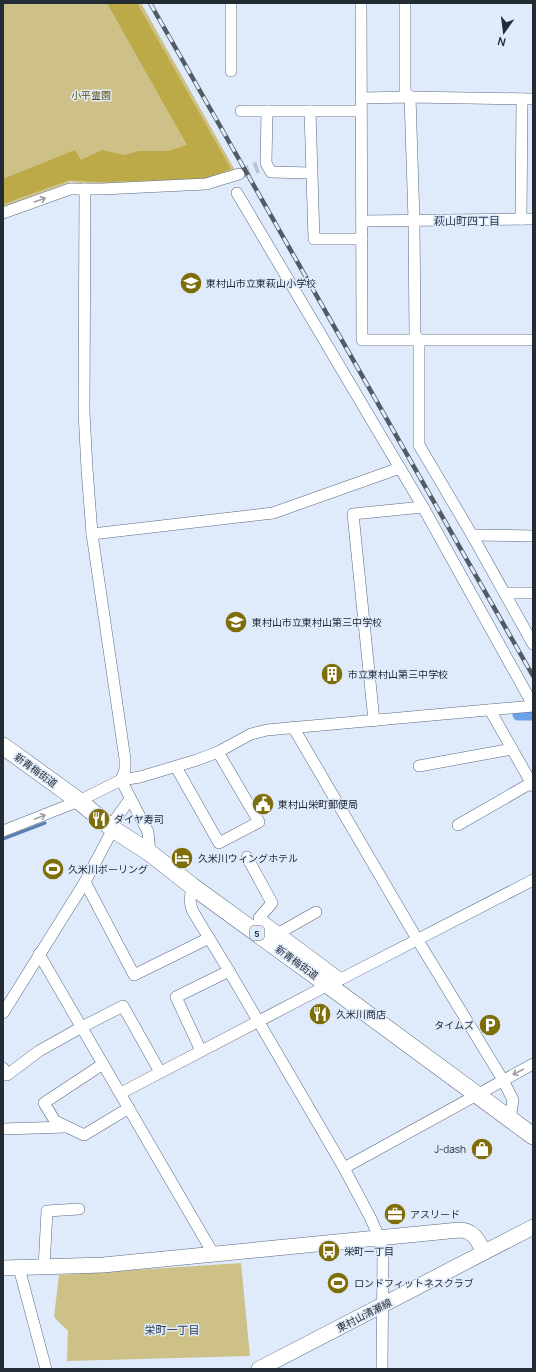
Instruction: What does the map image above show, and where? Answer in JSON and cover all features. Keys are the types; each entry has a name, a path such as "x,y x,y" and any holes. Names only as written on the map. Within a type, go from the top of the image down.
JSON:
{"main road":[{"name":"新青梅街道","path":"3,746 112,828 150,853 192,886 334,982 477,1095 533,1136"}],"street":[{"path":"231,3 231,72"},
{"path":"361,3 362,340 533,340"},
{"path":"405,3 405,92 410,97 416,335 419,340 419,445 472,535 533,644"},
{"path":"361,98 410,97 528,99 521,219"},
{"path":"241,111 361,111"},
{"path":"267,111 262,165 271,172 311,173"},
{"path":"310,111 314,239 362,238"},
{"path":"3,213 70,189 206,184 239,174"},
{"path":"86,189 84,412 92,534 125,759 125,770 121,780 148,832 150,853"},
{"path":"3,831 79,802 121,780 140,777 176,767 218,752 251,734 267,730 533,705 423,507 237,193"},
{"path":"362,221 533,219"},
{"path":"92,534 273,513 400,468"},
{"path":"374,721 353,514 423,507"},
{"path":"472,535 533,536"},
{"path":"505,593 533,593"},
{"path":"458,825 532,784 490,710"},
{"path":"293,728 503,1080 513,1100 510,1120"},
{"path":"419,766 512,749"},
{"path":"176,767 219,843 259,822 218,752"},
{"path":"3,1013 85,882 112,828 130,799"},
{"path":"247,857 272,903 259,918 279,933 334,982"},
{"path":"121,1093 533,880"},
{"path":"85,882 134,974 209,938"},
{"path":"192,886 190,901 192,910 344,1168 379,1237 383,1254 382,1369"},
{"path":"279,933 316,912"},
{"path":"39,954 214,1255"},
{"path":"201,1051 176,997 229,971"},
{"path":"3,1068 7,1075 39,1051 82,1026 124,1006 160,1072"},
{"path":"103,1064 44,1103 55,1121 84,1135 129,1108"},
{"path":"344,1168 533,1064"},
{"path":"3,1129 68,1127"},
{"path":"44,1268 47,1210 78,1209"},
{"name":"東村山清瀬線","path":"259,1369 533,1227"},
{"path":"3,1268 44,1268 103,1265 214,1255 379,1237 464,1230 475,1237 484,1252"},
{"path":"19,1268 46,1369"}],"green space":[{"name":"小平霊園","path":"3,3 141,3 236,172 205,181 98,185 70,182 3,207"},
{"path":"241,1263 250,1356 67,1361 68,1331 54,1317 59,1275"}],"shaded area":[{"path":"107,3 137,3 231,169 204,179 99,182 70,180 3,204 3,179 75,150 81,160 102,150 125,155 139,151 168,151 187,145"}],"waterway":[{"path":"518,715 533,715"},
{"path":"3,839 45,823"}],"tunnel":[{"path":"239,174 258,167"}],"railway":[{"path":"150,3 533,676"}],"place":[{"name":"東村山市立東萩山小学校","path":"191,283"},
{"name":"東村山市立東村山第三中学校","path":"236,622"},
{"name":"市立東村山第三中学校","path":"332,674"},
{"name":"東村山栄町郵便局","path":"263,804"},
{"name":"ダイヤ寿司","path":"99,819"},
{"name":"久米川ウィングホテル","path":"182,858"},
{"name":"久米川ボーリング","path":"53,869"},
{"name":"久米川商店","path":"320,1014"},
{"name":"タイムズ","path":"490,1025"},
{"name":"J-dash","path":"482,1149"},
{"name":"アスリード","path":"395,1214"},
{"name":"栄町一丁目","path":"329,1251"},
{"name":"ロンドフィットネスクラブ","path":"338,1283"}],"district":[{"name":"萩山町四丁目","path":"467,220"},
{"name":"栄町一丁目","path":"172,1329"}]}
